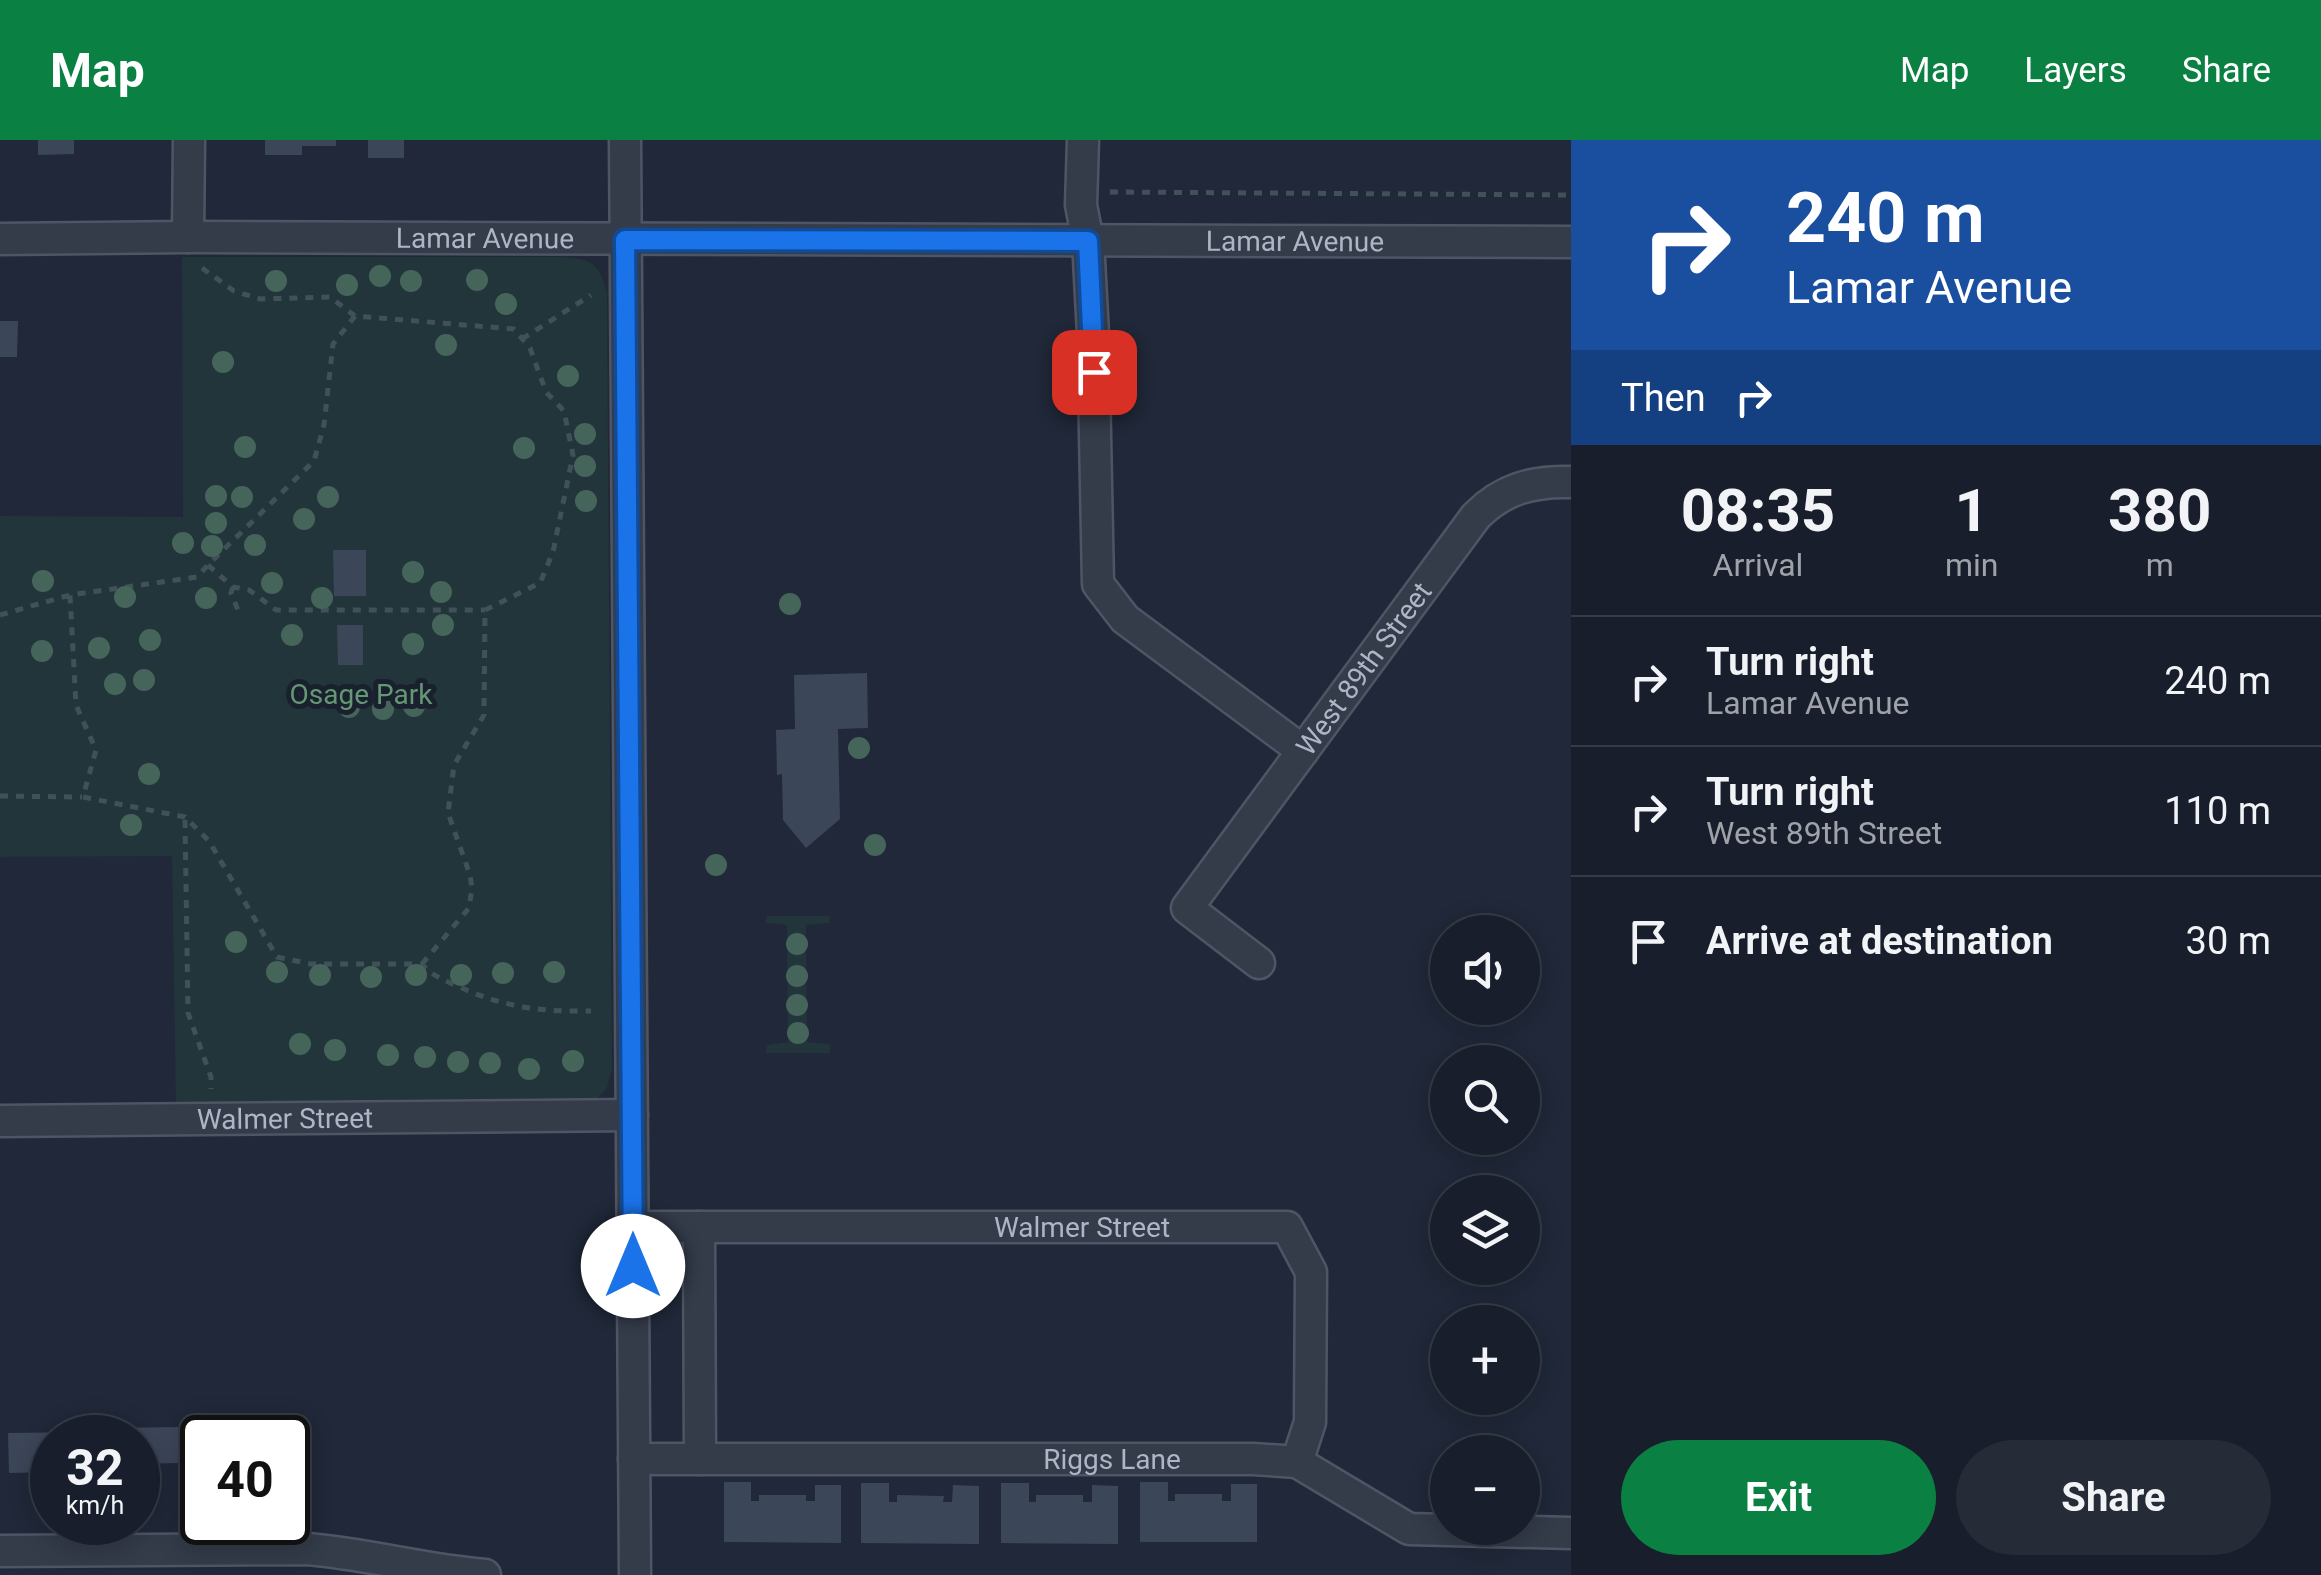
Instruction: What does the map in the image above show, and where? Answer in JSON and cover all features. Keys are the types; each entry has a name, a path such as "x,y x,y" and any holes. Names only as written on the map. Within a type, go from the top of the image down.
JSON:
{"street":[{"path":"189,140 192,251"},
{"path":"625,140 635,1575"},
{"path":"1083,140 1081,205 1088,241 1098,584 1125,619 1302,751"},
{"name":"Lamar Avenue","path":"0,239 192,251 625,240 1571,242"},
{"name":"West 89th Street","path":"1259,963 1187,908 1476,516 1490,502 1516,488 1571,482"},
{"name":"Walmer Street","path":"0,1121 632,1116"},
{"name":"Walmer Street","path":"632,1227 1287,1227 1311,1272 1310,1422 1297,1462"},
{"path":"700,1227 700,1458"},
{"name":"Riggs Lane","path":"634,1458 1253,1458 1297,1462 1408,1528 1571,1533"},
{"path":"0,1551 306,1549 485,1575"}],"path":[{"path":"1110,183 1111,194 1571,195"},
{"path":"192,251 234,290 260,299 330,297 355,316 514,329 530,348 546,392 564,410 573,455 554,552 540,583 485,610 276,610 249,590 233,587 208,565"},
{"path":"522,339 592,296"},
{"path":"0,615 70,595 197,576 314,461 324,425 333,344 355,316"},
{"path":"233,587 240,615"},
{"path":"70,595 76,705 96,750 83,797"},
{"path":"422,964 472,900 470,875 448,813 454,766 484,714 485,610"},
{"path":"0,796 83,797 185,816 209,841 277,957 312,964 422,964 430,973 489,1000 539,1012 592,1011"},
{"path":"185,816 188,1013 211,1077 211,1095"}],"green space":[{"name":"Osage Park","path":"182,257 561,257 587,261 600,274 607,292 612,1069 607,1088 594,1102 176,1109 172,856 0,857 0,516 183,517"},
{"path":"767,916 830,916 829,923 806,925 807,1042 830,1044 830,1053 766,1053 767,1045 788,1042 787,925 765,923"}],"building":[{"path":"38,140 74,140 74,154 38,155"},
{"path":"265,140 336,140 336,146 302,146 302,155 265,155"},
{"path":"368,140 404,140 404,158 368,158"},
{"path":"0,321 18,321 17,357 0,357"},
{"path":"333,550 366,550 366,596 334,596"},
{"path":"337,625 363,625 363,665 338,665"},
{"path":"867,673 868,728 838,729 840,819 806,848 783,820 782,774 777,775 776,730 795,729 794,675"},
{"path":"160,1427 179,1427 179,1463 160,1463"},
{"path":"8,1433 30,1433 30,1473 9,1473"},
{"path":"724,1482 751,1482 751,1501 759,1501 759,1495 806,1495 806,1501 815,1501 815,1485 841,1485 841,1543 724,1542"},
{"path":"1140,1482 1168,1482 1168,1501 1175,1501 1175,1494 1222,1494 1222,1501 1231,1501 1231,1484 1257,1484 1257,1542 1140,1542"},
{"path":"861,1483 889,1483 889,1502 897,1502 897,1495 944,1496 943,1502 952,1502 953,1485 979,1486 979,1544 861,1543"},
{"path":"1001,1483 1029,1483 1029,1502 1036,1502 1036,1495 1083,1495 1083,1502 1092,1502 1092,1485 1118,1486 1118,1544 1001,1543"}],"route":[{"path":"633,1266 625,240 1088,241 1094,372"}]}
